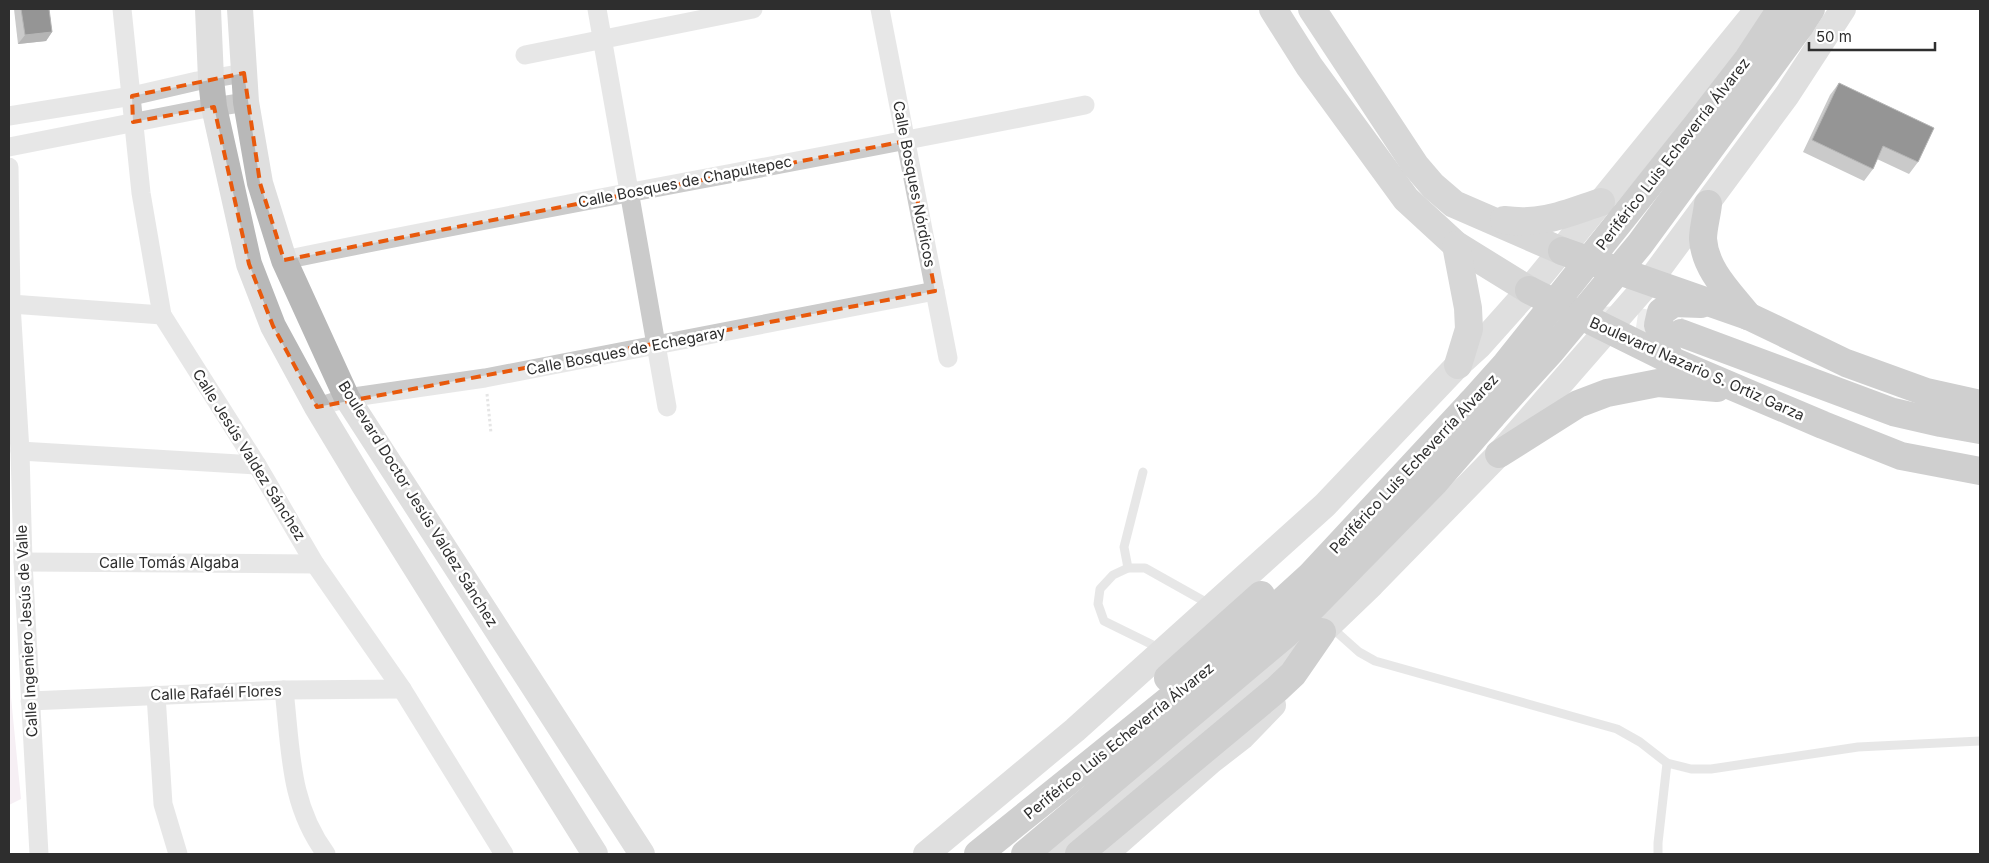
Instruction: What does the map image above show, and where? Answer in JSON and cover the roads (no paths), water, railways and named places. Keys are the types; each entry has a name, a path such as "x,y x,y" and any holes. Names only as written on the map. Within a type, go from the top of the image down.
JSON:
{"highway":[{"name":"Periférico Luis Echeverría Álvarez","path":"1025,854 1286,634 1434,483 1482,410 1506,364 1700,121 1748,58 1782,9"},
{"name":"Periférico Luis Echeverría Álvarez","path":"978,854 1216,662 1304,582 1482,410 1551,351 1640,244 1811,9"},
{"path":"1704,210 1703,239 1712,270 1748,316"},
{"path":"1562,251 1748,316 1846,363 1926,392 1980,404"},
{"name":"Boulevard Nazario S. Ortiz Garza","path":"1529,290 1670,360 1823,425 1901,456 1980,471"},
{"path":"1670,360 1658,325 1661,312 1674,303 1715,306"},
{"path":"1682,333 1894,412 1980,430"},
{"path":"1010,828 1034,793 1043,784 1143,701 1270,588 1356,507 1484,358"},
{"path":"1499,454 1578,404 1607,394 1658,383 1740,389"},
{"path":"1079,854 1249,714 1292,674 1326,629"},
{"path":"1148,773 1245,683 1286,634"}],"main road":[{"name":"Boulevard Nazario S. Ortiz Garza","path":"1273,9 1309,66 1406,199 1456,245 1529,290"},
{"path":"1312,9 1415,165 1433,186 1454,204 1562,251"},
{"path":"1488,218 1524,223 1546,220 1601,202"},
{"path":"1456,245 1468,308 1469,329 1458,365"}],"street":[{"name":"Calle Jesús Valdez Sánchez","path":"122,9 141,193 162,315 257,465 315,564 402,690 504,854"},
{"path":"208,9 214,107 249,264 273,326 317,407 595,854"},
{"name":"Boulevard Doctor Jesús Valdez Sánchez","path":"240,9 246,102 260,183 284,260 348,398 642,854"},
{"path":"597,9 667,407"},
{"path":"524,55 753,9"},
{"name":"Calle Bosques Nórdicos","path":"880,9 948,358"},
{"path":"1484,358 1529,290 1758,9"},
{"path":"1052,854 1148,773 1326,629 1499,454 1649,282 1704,210 1787,95 1843,9"},
{"path":"9,116 132,96 244,73"},
{"path":"9,146 246,102"},
{"name":"Calle Bosques de Chapultepec","path":"284,260 1085,105"},
{"path":"1631,165 1631,186 1634,196 1642,207 1670,222 1681,222 1704,210"},
{"name":"Calle Ingeniero Jesús de Valle","path":"9,167 11,304 20,451 23,562 39,854"},
{"name":"Calle Bosques de Echegaray","path":"317,407 348,398 485,378 935,291"},
{"path":"11,304 162,315"},
{"path":"926,854 1076,730 1325,505 1458,365 1484,358 1494,346 1510,353 1523,365 1540,386 1544,404"},
{"path":"20,451 257,465"},
{"name":"Calle Tomás Algaba","path":"23,562 315,564"},
{"path":"1105,854 1210,761 1242,737 1280,697 1285,681"},
{"path":"284,690 295,787 302,812 313,837 326,854"},
{"name":"Calle Rafaél Flores","path":"30,701 284,690 402,690"},
{"path":"156,695 163,804 178,854"}],"lane":[{"path":"1128,568 1124,547 1143,472"},
{"path":"1164,651 1104,621 1098,604 1100,589 1113,576 1128,568 1145,568 1213,606"},
{"path":"1326,629 1375,661 1617,729 1640,742 1667,763 1691,770 1711,769 1858,747 1980,741"},
{"path":"1658,854 1667,763"}],"tunnel":[{"path":"1595,322 1628,321 1680,332"}]}
